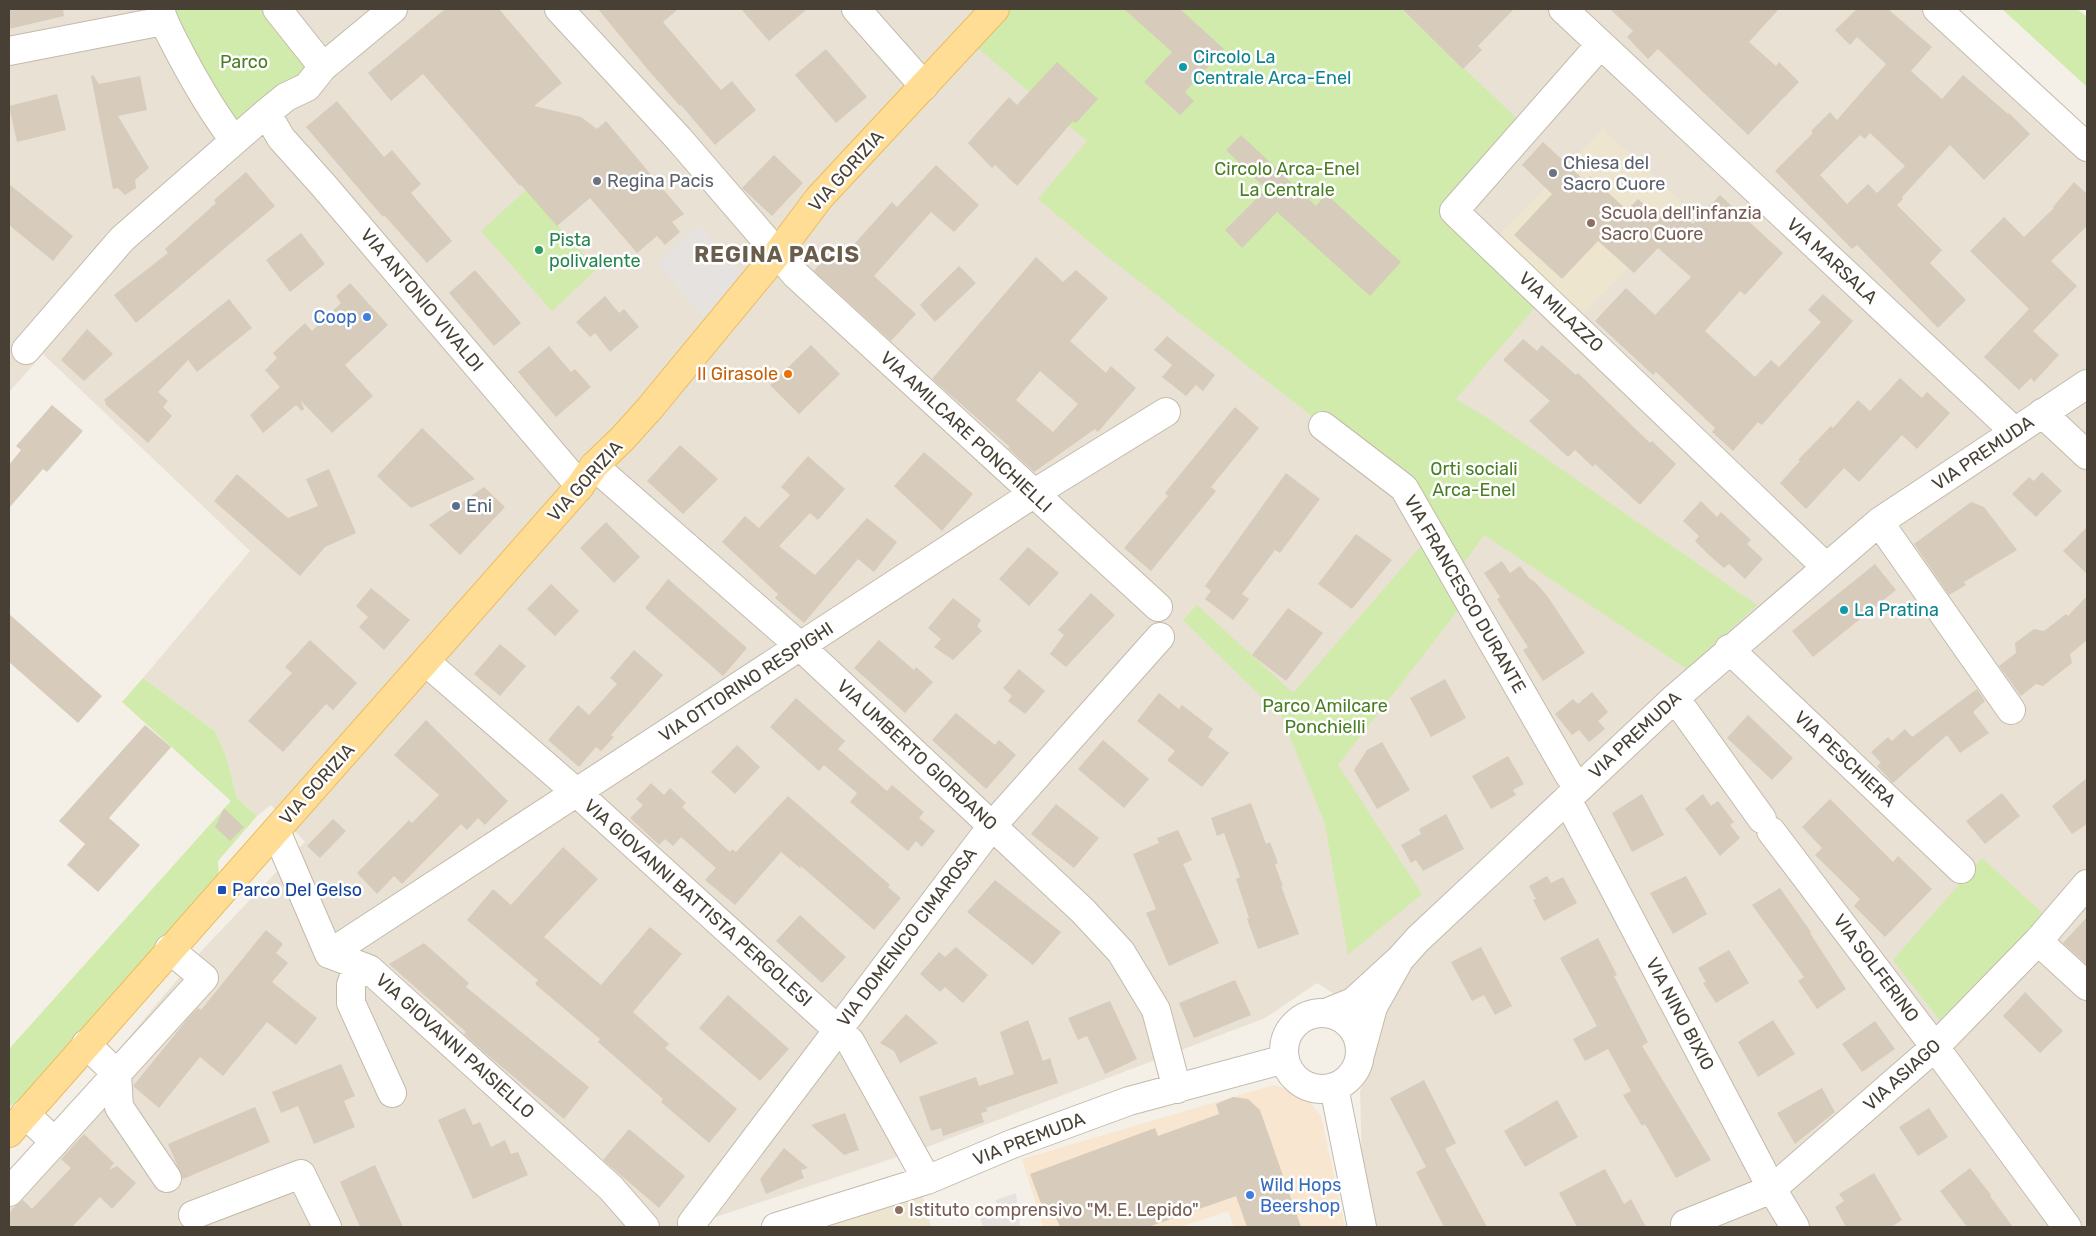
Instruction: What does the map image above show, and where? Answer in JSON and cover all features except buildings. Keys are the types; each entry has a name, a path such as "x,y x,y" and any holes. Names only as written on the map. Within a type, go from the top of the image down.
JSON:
{"main road":[{"name":"VIA GORIZIA","path":"19,1118 426,662 587,476 650,408 777,254 819,198 995,9"}],"street":[{"path":"277,9 323,66"},
{"path":"26,350 122,239 264,114 286,97 307,87 323,66 393,9"},
{"name":"VIA AMILCARE PONCHIELLI","path":"559,9 679,139 796,275 1158,607"},
{"path":"856,9 924,86"},
{"name":"VIA MARSALA","path":"1563,9 2014,431"},
{"path":"1937,9 2087,147"},
{"path":"9,50 162,15 199,90 234,140"},
{"name":"VIA MILAZZO","path":"1600,45 1454,211 1826,567"},
{"name":"VIA ANTONIO VIVALDI","path":"264,114 270,119 280,138 587,476"},
{"name":"VIA PREMUDA","path":"776,1227 927,1180 1012,1144 1120,1104 1285,1059 1286,1042 1293,1026 1302,1018 1312,1014 1326,1013 1353,1002 1400,960 1418,939 1675,698 1729,649 1879,522 2087,384"},
{"name":"VIA OTTORINO RESPIGHI","path":"329,954 1033,494 1166,412"},
{"path":"2042,413 2087,455"},
{"name":"VIA FRANCESCO DURANTE","path":"1323,426 1404,488 1569,775 1573,793"},
{"name":"VIA UMBERTO GIORDANO","path":"587,476 801,647 1084,911 1121,952 1156,1010 1177,1089"},
{"path":"1879,522 2011,710"},
{"name":"VIA DOMENICO CIMAROSA","path":"694,1227 692,1223 992,826 1160,637"},
{"name":"VIA PESCHIERA","path":"1729,649 1961,869"},
{"name":"VIA GIOVANNI BATTISTA PERGOLESI","path":"426,662 576,792 850,1041 927,1180"},
{"name":"VIA SOLFERINO","path":"1675,698 1767,825 1935,1047 2067,1227"},
{"name":"VIA NINO BIXIO","path":"1573,793 1772,1189 1794,1227"},
{"path":"276,830 329,954"},
{"name":"VIA ASIAGO","path":"1685,1224 1772,1189 1935,1047 2038,941 2087,884"},
{"path":"2038,941 2087,986"},
{"path":"9,1192 204,978 170,949"},
{"name":"VIA GIOVANNI PAISIELLO","path":"329,954 369,969 612,1188 645,1227"},
{"name":"VIA PREMUDA","path":"1334,1087 1345,1082 1353,1074 1359,1063 1372,1007 1400,960"},
{"path":"358,965 351,984 351,1003 392,1093"},
{"path":"1326,1013 1346,1020 1354,1029 1361,1051"},
{"path":"86,1044 117,1074 119,1107 167,1178"},
{"path":"1285,1059 1290,1071 1298,1080 1309,1087 1321,1089 1334,1087 1362,1227"},
{"name":"VIA GORIZIA","path":"19,1118 55,1142"},
{"path":"193,1215 301,1174 327,1227"}],"shaded area":[{"path":"9,9 1921,9 2087,162 2087,1227 1376,1227 1362,1166 1360,1091 1383,1026 1317,983 1265,1018 927,1147 686,1227 9,1227 9,1179 205,947 305,842 271,805 257,816 237,798 226,756 215,731 143,678 250,551 43,354 9,392"},
{"name":"Scuola dell'infanzia Sacro Cuore","path":"1603,129 1687,207 1579,318 1494,240"},
{"path":"698,224 753,284 714,330 657,263"},
{"path":"1274,1085 1304,1095 1321,1116 1345,1227 1234,1227 1228,1211 1180,1227 1043,1227 1022,1159"},
{"path":"1016,1193 1020,1227 983,1227 978,1213 997,1209 996,1200"},
{"name":"Istituto comprensivo \"M. E. Lepido\"","path":"922,1194 931,1227 819,1227"}],"green space":[{"name":"Parco","path":"160,9 277,9 323,67 234,140"},
{"name":"Circolo Arca-Enel La Centrale","path":"995,9 1401,9 1527,128 1454,211 1544,297 1456,399 1489,419 1757,605 1687,669 1484,535 1455,576 1404,488 1099,250 1038,199 1087,141 967,39"},
{"path":"2002,9 2077,9 2087,17 2087,87"},
{"name":"Pista polivalente","path":"526,190 597,269 552,311 481,231"},
{"name":"Parco Amilcare Ponchielli","path":"1423,544 1459,609 1338,765 1422,894 1348,955 1325,824 1282,717 1183,620 1197,605 1293,693"},
{"path":"143,678 215,731 226,756 237,798 257,816 218,861 219,883 30,1091 9,1107 9,1049 231,801 122,702"},
{"path":"1982,858 2048,918 1942,1023 1893,960"}],"place":[{"name":"Circolo La Centrale Arca-Enel","path":"1183,67"},
{"name":"Chiesa del Sacro Cuore","path":"1553,173"},
{"name":"Regina Pacis","path":"597,181"},
{"name":"Scuola dell'infanzia Sacro Cuore","path":"1591,223"},
{"name":"Pista polivalente","path":"539,250"},
{"name":"Coop","path":"367,317"},
{"name":"Il Girasole","path":"788,374"},
{"name":"Eni","path":"456,506"},
{"name":"La Pratina","path":"1844,610"},
{"name":"Parco Del Gelso","path":"222,890"},
{"name":"Wild Hops Beershop","path":"1250,1195"},
{"name":"Istituto comprensivo \"M. E. Lepido\"","path":"899,1210"}],"district":[{"name":"REGINA PACIS","path":"777,254"}],"park label":[{"name":"Orti sociali Arca-Enel","path":"1474,479"}]}
